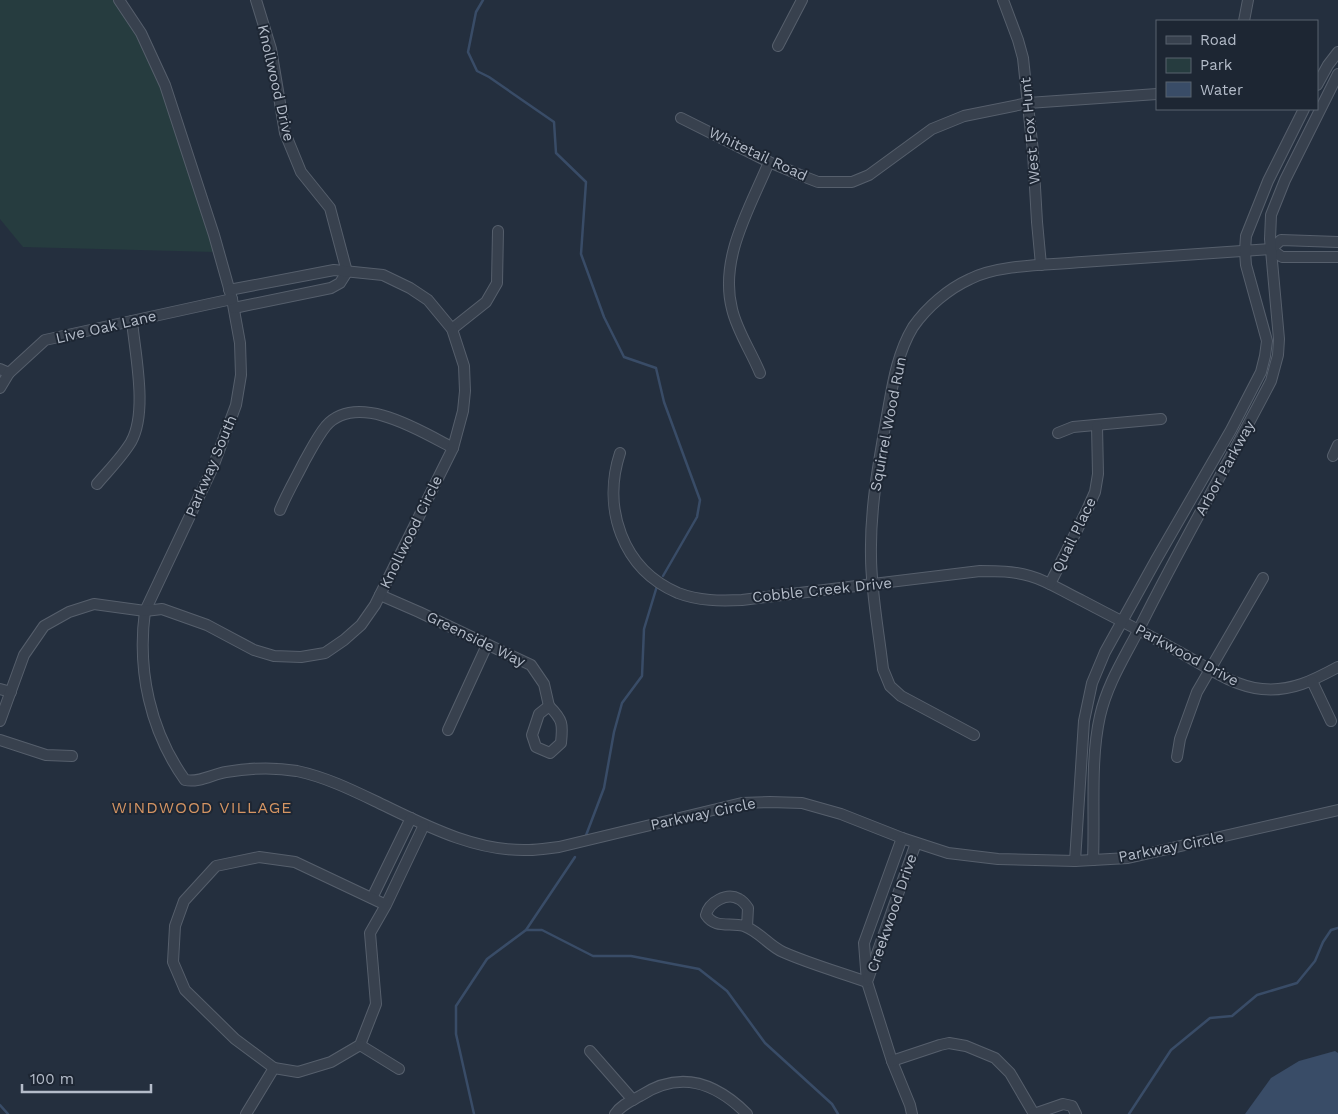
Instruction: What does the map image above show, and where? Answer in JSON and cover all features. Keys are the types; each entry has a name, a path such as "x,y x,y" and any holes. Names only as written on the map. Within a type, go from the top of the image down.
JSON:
{"street":[{"name":"Parkway South","path":"119,0 141,33 165,85 214,235 232,299 240,343 241,374 236,405 213,467 145,611 142,632 142,664 146,690 154,717 166,747 184,778 192,781"},
{"name":"Knollwood Drive","path":"256,0 271,49 285,133 301,172 330,208 347,272"},
{"path":"778,46 802,0"},
{"name":"West Fox Hunt","path":"1003,0 1023,58 1041,265"},
{"path":"1244,20 1248,0"},
{"path":"1318,83 1338,52"},
{"name":"Arbor Parkway","path":"1093,860 1095,821 1094,764 1100,716 1110,684 1176,555 1249,425 1276,370 1278,338 1270,227 1276,203 1297,154 1338,74"},
{"name":"Whitetail Road","path":"681,118 769,162 818,182 852,182 869,175 932,130 948,121 1028,103 1156,94"},
{"name":"Arbor Parkway","path":"1075,861 1084,721 1092,684 1122,621 1261,372 1267,341 1246,265 1246,236 1259,201 1304,110"},
{"path":"760,372 732,309 728,289 728,272 735,242 769,162"},
{"path":"452,329 486,302 497,283 498,231"},
{"path":"1338,242 1281,240 1271,249 1282,257 1338,257"},
{"name":"Squirrel Wood Run","path":"974,735 901,696 890,686 883,669 871,559 871,525 874,494 890,398 903,346 922,315 941,297 971,278 996,270 1041,265 1271,249"},
{"name":"Knollwood Circle","path":"0,721 24,654 44,626 69,612 94,604 145,611 162,609 207,625 254,650 274,656 301,657 325,653 344,640 360,625 380,595 453,448 463,411 465,391 464,366 452,329 428,300 410,288 383,275 334,270 232,299"},
{"path":"232,299 331,288 340,283 347,272"},
{"name":"Live Oak Lane","path":"0,388 5,371 46,340 232,299"},
{"path":"97,484 131,442 137,427 140,411 132,321"},
{"path":"280,510 314,444 327,425 342,415 359,412 374,413 412,426 453,448"},
{"path":"1058,433 1073,427 1160,419"},
{"name":"Quail Place","path":"1050,584 1095,492 1098,474 1097,426"},
{"path":"1333,456 1338,445"},
{"name":"Cobble Creek Drive","path":"620,453 616,465 612,501 615,517 625,544 644,570 677,592 693,598 716,601 874,585 980,571 1008,571 1031,576 1050,584 1122,621"},
{"path":"1178,757 1180,739 1197,692 1263,578"},
{"name":"Greenside Way","path":"380,595 531,665 544,684 549,706"},
{"name":"Parkwood Drive","path":"1122,621 1211,670 1245,686 1264,689 1296,687 1338,667"},
{"path":"448,730 487,645"},
{"path":"1312,681 1331,721"},
{"path":"0,689 10,692"},
{"path":"0,740 46,755 72,756"},
{"name":"Parkway Circle","path":"192,781 223,772 247,769 271,768 298,772 340,784 424,825 468,841 493,847 528,850 559,847 742,803 770,802 802,803 841,814 902,838 948,853 998,860 1075,861 1128,858 1338,810"},
{"path":"372,898 411,818"},
{"path":"386,905 295,862 259,857 216,866 184,901 175,926 172,962 185,990 235,1039 274,1068 298,1072 331,1062 360,1045 376,1004 370,933 386,905 424,825"},
{"name":"Creekwood Drive","path":"902,838 864,944 867,982 892,1061 912,1114"},
{"name":"Creekwood Drive","path":"867,982 916,843"},
{"path":"746,927 781,951 867,982"},
{"path":"892,1061 948,1043 966,1046 995,1058 1010,1073 1034,1114 1063,1104 1072,1106 1076,1114"},
{"path":"360,1045 399,1069"},
{"path":"590,1051 633,1100"},
{"path":"246,1114 274,1068"},
{"path":"615,1114 619,1108 649,1090 677,1082 704,1084 736,1103 747,1114"}],"green space":[{"path":"0,0 118,0 129,14 170,84 185,151 215,252 23,247 0,219"}],"water":[{"path":"1335,1051 1338,1053 1338,1114 1245,1114 1271,1078 1299,1061"}],"waterway":[{"path":"483,0 476,12 468,52 477,71 489,77 554,122 556,153 586,182 581,254 604,317 624,357 656,368 664,402 700,500 697,517 663,576"},
{"path":"585,838 604,788 614,732 622,703 642,676 644,629 657,586"},
{"path":"526,930 575,857"},
{"path":"1129,1114 1171,1050 1210,1018 1232,1016 1257,995 1297,983 1315,961 1323,942 1331,930 1338,928"},
{"path":"474,1114 456,1034 456,1006 487,959 526,930 542,930 593,956 631,956 699,969 727,991 765,1043 832,1104 838,1114"},
{"path":"0,1105 8,1114"}],"district":[{"name":"WINDWOOD VILLAGE","path":"202,807"}]}
